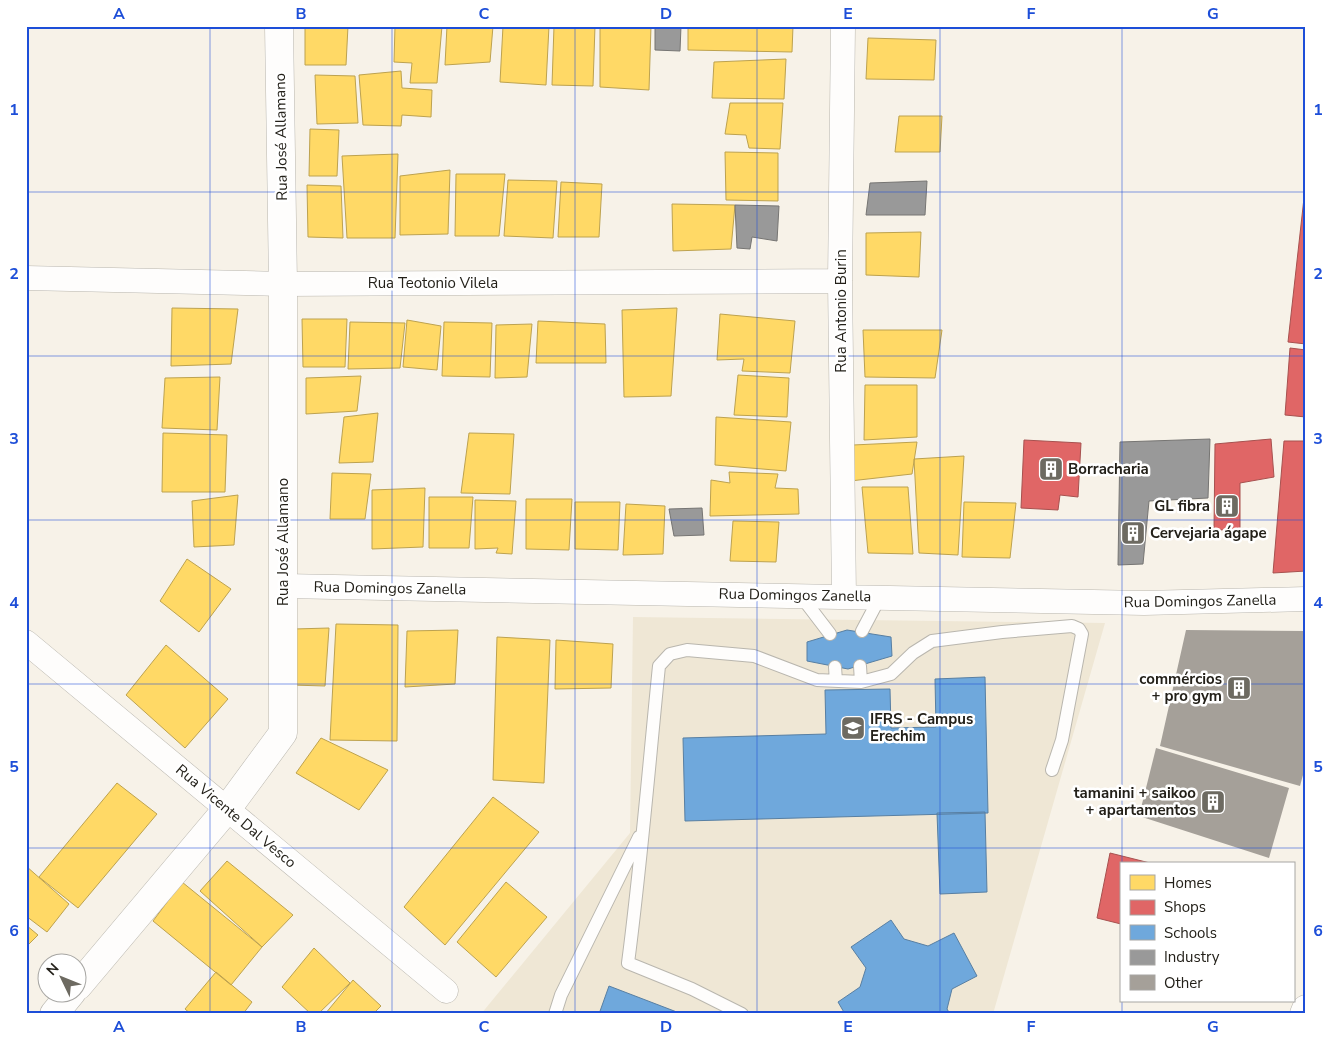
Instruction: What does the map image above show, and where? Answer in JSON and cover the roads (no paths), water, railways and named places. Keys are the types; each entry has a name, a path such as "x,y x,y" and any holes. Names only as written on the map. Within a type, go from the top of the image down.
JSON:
{"street":[{"name":"Rua José Allamano","path":"88,974 227,809 283,733 283,284 279,26"},
{"name":"Rua Antonio Burin","path":"843,26 840,281 844,596"},
{"name":"Rua Teotonio Vilela","path":"26,278 283,284 840,281"},
{"name":"Rua Domingos Zanella","path":"284,586 1144,603 1306,599"},
{"name":"Rua Vicente Dal Vesco","path":"26,642 446,990"},
{"path":"54,1014 64,1002"},
{"path":"1304,1014 1306,1009"}],"lane":[{"path":"801,596 830,634"},
{"path":"862,631 880,597"},
{"path":"742,1014 692,989 628,963 637,896 659,666 670,654 687,650 754,656 817,680 861,682 891,674 912,653 932,641 1072,626 1079,629 1082,634 1062,740 1052,770"},
{"path":"860,666 861,682"},
{"path":"835,667 836,681"},
{"path":"555,1014 561,995 642,830"}],"place":[{"name":"Borracharia","path":"1051,469"},
{"name":"GL fibra","path":"1227,506"},
{"name":"Cervejaria ágape","path":"1133,533"},
{"name":"commércios + pro gym","path":"1239,688"},
{"name":"IFRS - Campus Erechim","path":"853,728"},
{"name":"tamanini + saikoo + apartamentos","path":"1213,802"}]}
